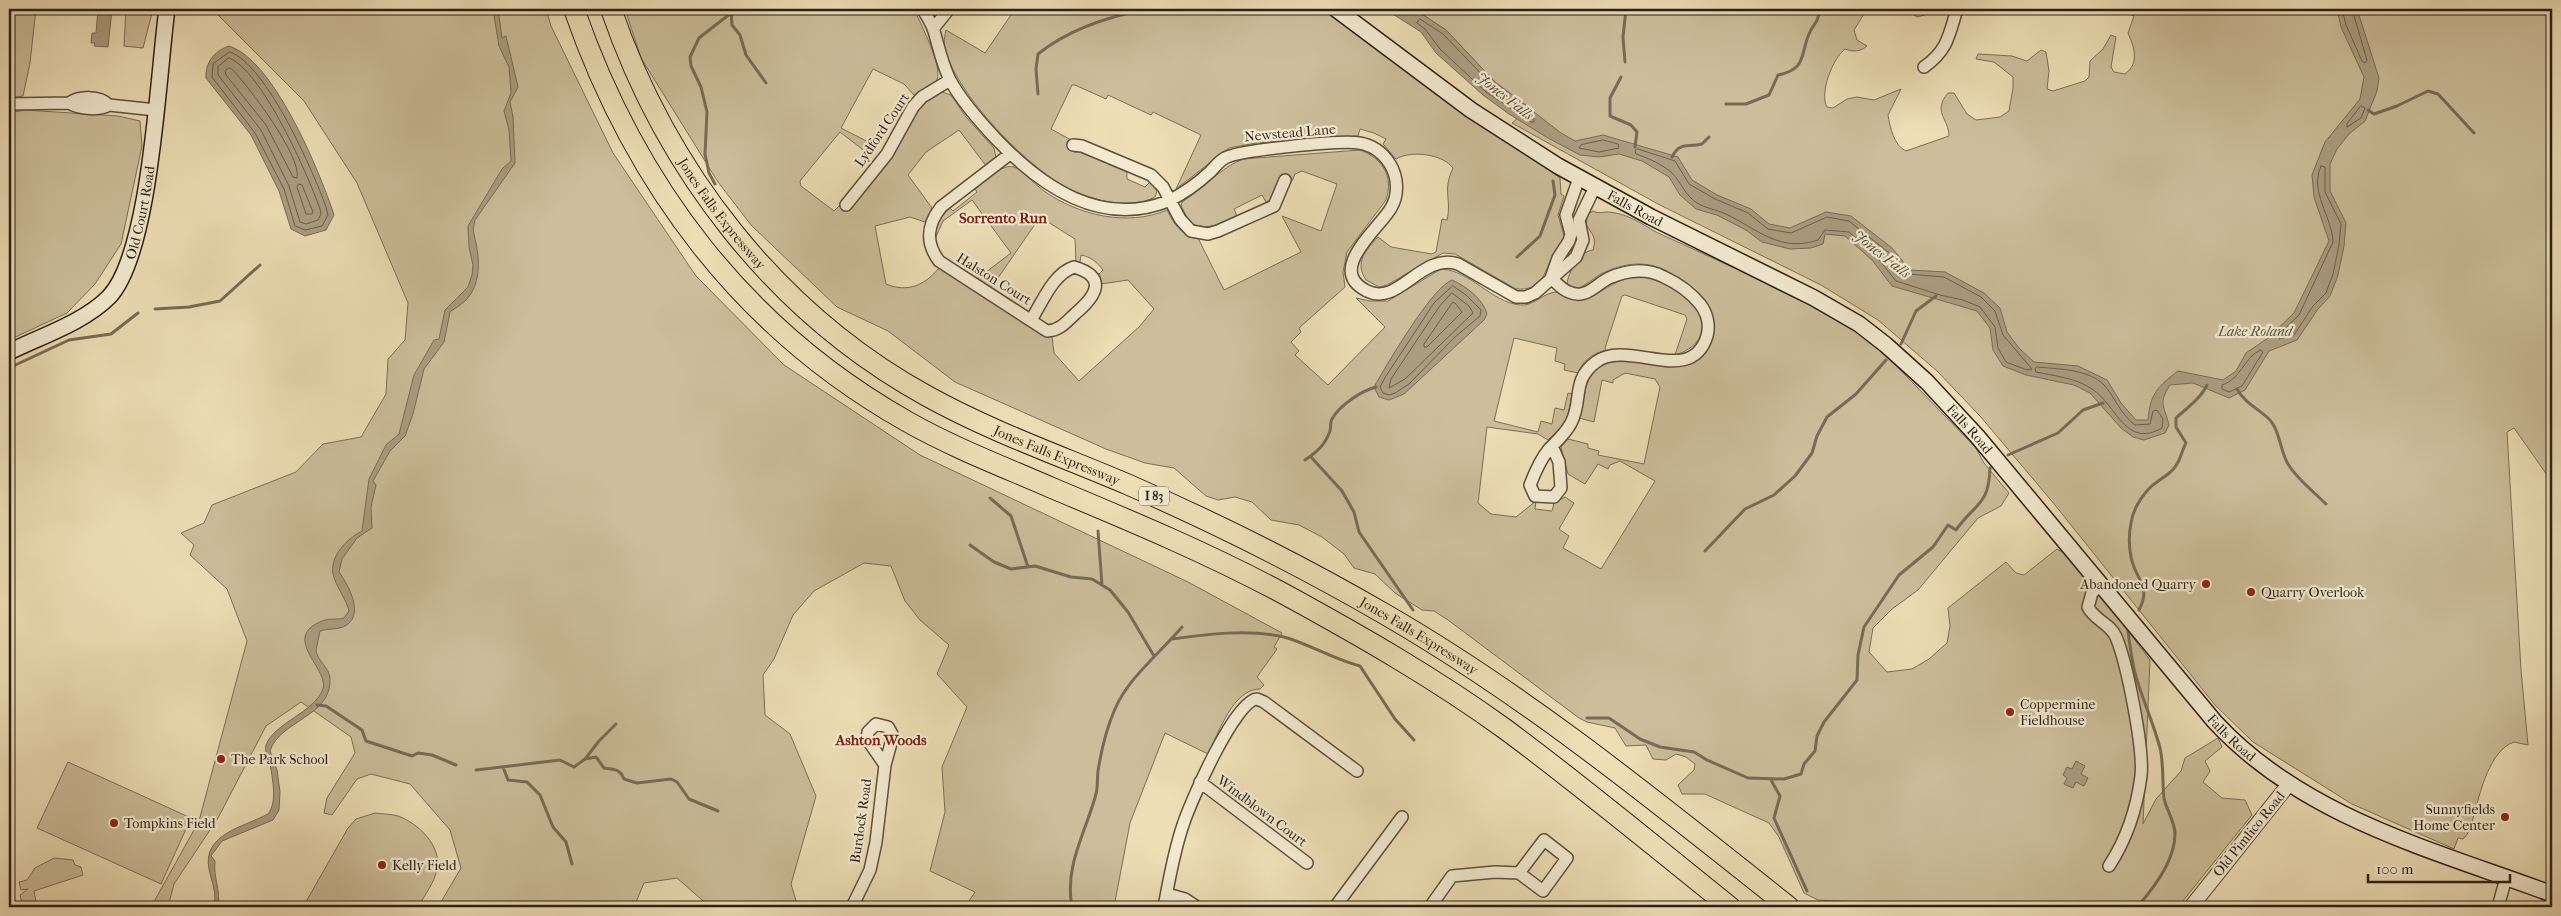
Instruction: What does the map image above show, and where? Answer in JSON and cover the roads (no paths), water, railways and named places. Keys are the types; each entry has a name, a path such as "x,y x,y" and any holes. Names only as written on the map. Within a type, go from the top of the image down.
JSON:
{"highway":[{"name":"I 83","path":"574,9 597,71 616,112 661,192 703,249 734,285 812,358 861,394 908,422 955,446 1230,566 1368,641 1503,728 1730,907"},
{"name":"Jones Falls Expressway","path":"611,9 632,66 646,97 664,131 704,195 759,262 795,299 833,332 888,372 971,419 1185,510 1298,566 1389,616 1481,674 1569,734 1789,907"}],"main road":[{"name":"Old Court Road","path":"9,352 89,313 116,288 128,261 140,217 156,110 167,9"},
{"name":"Falls Road","path":"1336,9 1471,110 1579,178 1814,298 1869,331 1901,357 1945,400 2220,728 2254,760 2289,784 2363,824 2552,894"}],"street":[{"name":"Newstead Lane","path":"923,9 934,29 950,80 981,123 1010,154 1046,184 1069,197 1092,206 1125,210 1145,208 1169,200 1197,183 1225,158 1245,151 1361,143 1377,150 1389,163 1396,178 1396,189 1391,208 1353,261 1353,276 1360,287 1372,293 1390,292 1431,265 1448,261 1458,264 1516,297 1526,297 1535,293 1576,257 1582,247 1583,240 1579,220 1595,187"},
{"path":"934,29 948,9"},
{"path":"1924,67 1940,55 1944,48 1957,9"},
{"name":"Lydford Court","path":"846,205 887,154 913,107 922,97 950,80"},
{"path":"9,104 69,103 74,106 103,109 109,105 156,110"},
{"path":"1073,145 1082,146 1152,175 1163,187 1185,226 1192,231 1208,234 1232,226 1274,206 1285,180"},
{"name":"Halston Court","path":"1010,154 941,207 933,217 929,238 930,246 939,261 1047,331 1059,329 1093,298 1096,283 1092,275 1074,267 1059,275 1031,320"},
{"name":"Newstead Lane","path":"1551,278 1558,258 1569,241 1570,234 1566,215 1579,178"},
{"path":"1551,278 1569,293 1581,294 1609,278 1624,273 1648,271 1660,275 1672,281 1700,303 1706,312 1708,331 1701,348 1693,356 1681,361 1670,362 1623,354 1598,360 1590,367 1579,384 1571,424 1552,446"},
{"path":"2101,584 2092,593 2088,606 2091,613 2108,626 2116,637 2131,696 2141,775 2129,823 2117,854 2109,866"},
{"path":"1164,907 1183,826 1200,782 1234,720 1252,699 1264,702 1357,771"},
{"name":"Burdock Road","path":"852,907 865,882 873,856 884,765"},
{"name":"Windblown Court","path":"1200,782 1307,863"},
{"name":"Old Pimlico Road","path":"2191,907 2289,784"},
{"path":"1335,907 1402,816"},
{"path":"1430,907 1452,876 1495,872 1519,873"},
{"path":"2498,907 2506,878"},
{"path":"1167,894 1186,899 1197,907"}],"water":[{"path":"98,9 112,10 108,47 94,46 95,43 91,43 92,33 96,33"},
{"path":"493,9 498,9 502,38 506,36 518,87 510,102 513,117 515,163 475,220 474,232 478,273 474,288 466,300 450,312 444,342 424,369 413,414 405,436 390,451 373,481 376,485 371,507 372,528 357,538 342,559 339,572 351,593 354,609 350,622 343,627 320,631 316,650 318,657 329,674 328,691 323,702 284,732 270,751 277,770 280,792 279,810 273,820 222,841 211,856 215,861 219,895 218,907 214,907 215,893 209,869 209,857 212,847 227,833 268,814 271,809 274,789 266,745 270,737 277,730 312,704 319,697 323,689 323,681 305,644 305,636 310,628 322,621 344,618 349,611 333,574 334,560 345,543 362,531 369,479 386,445 399,434 414,375 434,340 439,339 445,310 468,287 473,265 469,247 468,226 502,169 511,161 509,130 504,111 511,93 509,67 499,46"},
{"name":"Jones Falls","path":"1385,9 1414,9 1446,30 1495,82 1561,133 1575,141 1603,135 1678,157 1692,180 1717,195 1751,209 1769,224 1790,228 1826,212 1851,216 1892,248 1910,270 1945,272 1984,293 2000,308 2007,332 2019,348 2034,362 2078,366 2107,380 2121,403 2136,420 2148,420 2151,403 2156,391 2178,371 2223,380 2236,371 2246,353 2268,338 2294,313 2329,241 2314,197 2312,175 2325,142 2360,99 2364,77 2341,27 2337,9 2357,9 2379,78 2377,91 2365,121 2349,134 2337,149 2330,164 2330,191 2346,223 2344,246 2338,275 2330,296 2318,309 2297,340 2269,351 2245,390 2229,398 2193,383 2170,385 2163,401 2169,425 2165,433 2144,440 2133,437 2121,428 2090,393 2074,385 2026,375 2003,366 1993,350 1990,328 1977,311 1892,286 1872,260 1845,236 1825,234 1823,244 1811,248 1790,249 1762,242 1746,230 1717,215 1696,209 1680,195 1669,177 1642,161 1619,154 1599,157 1580,155 1548,138 1509,114 1483,95 1436,53 1421,32"},
{"path":"229,46 245,55 261,71 277,92 291,116 315,165 334,215 326,230 305,236 291,229 279,191 251,135 206,78 207,67 212,58 219,51"},
{"path":"1452,280 1468,289 1482,303 1487,314 1484,320 1404,394 1389,400 1379,397 1374,387 1399,346 1433,297 1443,286"},
{"path":"2076,761 2085,766 2081,774 2088,778 2084,786 2076,782 2073,788 2064,784 2067,778 2063,775 2067,767 2072,769"}],"waterway":[{"path":"731,9 732,25 740,35 746,55 766,83"},
{"path":"1038,94 1036,69 1038,54 1062,38 1090,25 1148,9"},
{"path":"1625,62 1623,37 1626,9"},
{"path":"1726,104 1746,104 1769,95 1778,75 1794,69 1801,60 1809,34 1817,20 1819,9"},
{"path":"715,184 709,173 705,154 707,112 701,87 691,66 690,57 699,38 731,13"},
{"path":"1621,77 1610,98 1610,116 1631,125 1637,132 1635,147"},
{"path":"2368,110 2374,114 2397,106 2428,91 2438,94 2474,133"},
{"path":"1672,157 1681,147 1702,144 1709,137"},
{"path":"1517,257 1540,236 1555,195 1553,181"},
{"path":"155,309 189,307 220,301 260,265"},
{"path":"1901,344 1916,311 1936,296"},
{"path":"9,368 69,340 111,334 138,313"},
{"path":"1705,551 1745,509 1774,495 1795,476 1812,453 1817,436 1827,417 1856,394 1886,360"},
{"path":"2139,610 2144,595 2130,553 2132,517 2144,495 2153,485 2171,472 2178,462 2186,443 2176,427 2176,418 2197,399 2207,385"},
{"path":"1305,460 1323,444 1330,431 1331,420 1340,409 1358,395 1376,387"},
{"path":"2237,389 2247,402 2272,423 2288,464 2301,480 2326,504"},
{"path":"2008,455 2058,433 2083,410 2103,403"},
{"path":"1311,457 1342,491 1354,512 1359,532 1413,610"},
{"path":"1587,718 1609,718 1640,739 1660,747 1694,752 1707,760 1748,778 1784,779 1801,774 1804,764 1815,751 1817,736 1824,722 1857,680 1858,655 1864,627 1899,575 1933,547 1948,525 1956,530 1980,503 1987,490 1990,468"},
{"path":"990,498 1011,516 1028,567"},
{"path":"1098,531 1102,585"},
{"path":"970,545 994,562 1011,569 1035,566 1071,577 1092,579 1110,590 1128,612 1154,656"},
{"path":"1072,907 1070,892 1073,863 1096,794 1101,756 1112,716 1121,698 1136,676 1182,627"},
{"path":"2128,631 2135,674 2160,748 2164,798 2174,825 2175,834 2171,854 2162,874 2137,907"},
{"path":"1172,639 1228,633 1271,635 1293,640 1340,660 1360,666 1395,719 1414,740"},
{"path":"317,705 326,706 362,730 366,741 412,756 418,753 432,755 456,765"},
{"path":"585,759 616,724"},
{"path":"476,770 560,760 574,767 585,759 596,757 604,768 616,770 621,773 624,779 637,783 671,779 677,782 689,799 718,811"},
{"path":"503,767 508,780 527,782 540,795 553,827 566,842 572,864"},
{"path":"1771,780 1780,796 1774,818 1807,891"}],"place":[{"name":"Abandoned Quarry","path":"2206,584"},
{"name":"Quarry Overlook","path":"2251,592"},
{"name":"Coppermine Fieldhouse","path":"2010,712"},
{"name":"The Park School","path":"221,759"},
{"name":"Sunnyfields Home Center","path":"2505,817"},
{"name":"Tompkins Field","path":"114,823"},
{"name":"Kelly Field","path":"382,865"}],"district":[{"name":"Sorrento Run","path":"1003,218"},
{"name":"Ashton Woods","path":"881,740"}],"park label":[{"name":"Lake Roland","path":"2255,331"}]}
